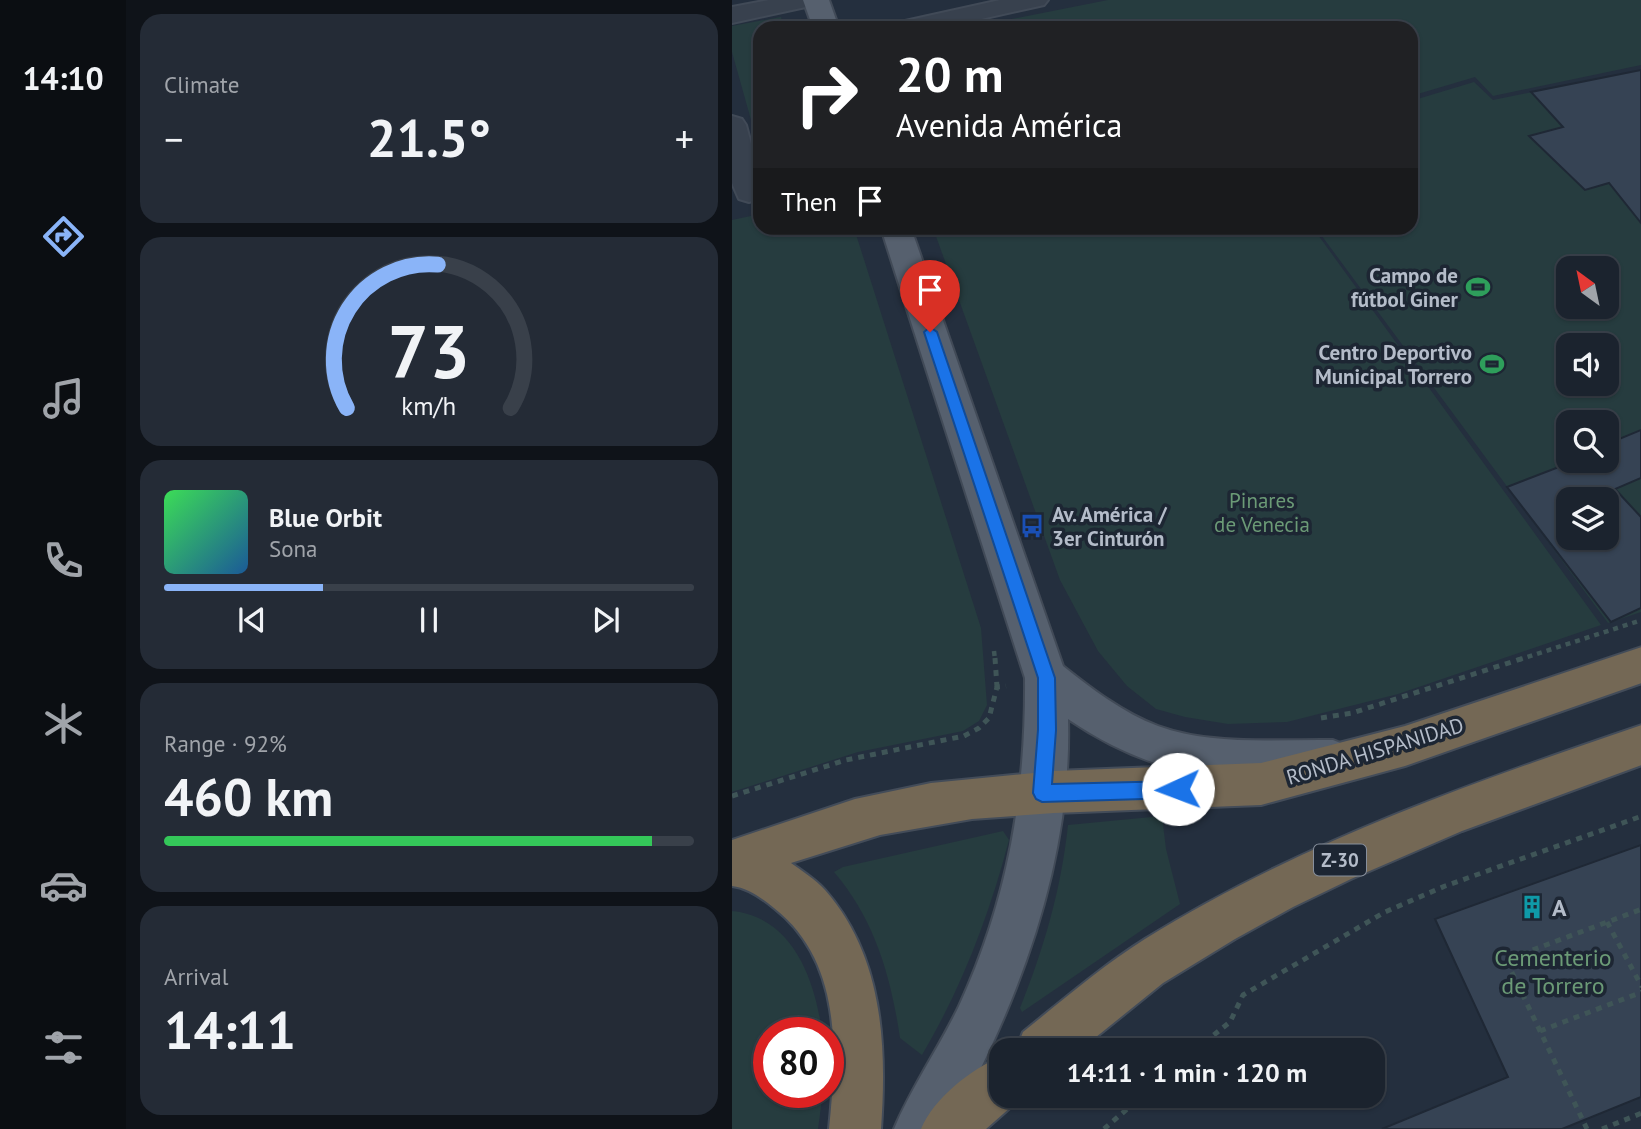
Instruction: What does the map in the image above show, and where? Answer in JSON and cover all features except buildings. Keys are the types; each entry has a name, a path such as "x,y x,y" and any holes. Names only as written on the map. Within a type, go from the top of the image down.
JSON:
{"highway":[{"name":"RONDA HISPANIDAD","path":"733,863 838,825 882,813 966,799 1042,793 1261,784 1356,761 1641,665"},
{"name":"Z-30","path":"1055,1038 1106,996 1160,957 1289,883 1478,801 1641,745"},
{"path":"733,863 760,870 783,883 817,915 837,944 850,984 858,1031 859,1077 855,1129"},
{"path":"947,1129 989,1092"}],"main road":[{"path":"816,0 824,21"},
{"path":"898,235 1046,678 1047,730 1042,793 1029,875 1003,959 977,1024 920,1129"},
{"path":"1046,678 1116,728 1178,752 1233,760 1356,761"}],"street":[{"path":"732,15 806,0"},
{"path":"938,21 1035,0"},
{"path":"732,125 747,193"}],"path":[{"path":"1311,720 1352,713 1641,620"},
{"path":"732,796 771,780 821,766 974,732 989,719 997,687 993,649"},
{"path":"997,687 1046,678"},
{"path":"1210,1038 1230,1022 1243,995 1385,912 1445,886 1641,816"},
{"path":"1587,1129 1506,960 1641,909"},
{"path":"1540,1031 1641,990 1607,922"},
{"path":"1104,1129 1128,1108"},
{"path":"1602,1129 1641,1113"}],"green space":[{"path":"1108,0 1641,0 1641,65 1493,96 1475,77 1418,94 1418,21 1002,21"},
{"path":"781,17 782,21 759,21"},
{"path":"753,22 753,127 732,52 732,26"},
{"name":"Centro Deportivo Municipal Torrero","path":"1641,70 1641,612 1608,623 1321,235 1418,235 1418,99 1474,82 1493,100"},
{"path":"753,216 753,235 856,235 981,628 987,705 979,721 963,731 858,752 732,792 732,220"},
{"name":"Pinares de Venecia","path":"936,235 1318,235 1601,625 1398,694 1287,722 1228,724 1156,709 1127,686 1098,651 1060,580"},
{"path":"1162,816 1166,849 1180,904 1022,1012 1020,1008 1037,963 1056,896 1068,825"},
{"path":"1003,831 1009,840 993,896 962,977 922,1055 900,1038 892,993 879,950 860,910 834,872 843,867"},
{"path":"732,911 753,916 771,925 785,938 807,972 820,1017 753,1017 753,1108 821,1108 818,1129 732,1129"}],"place":[{"name":"Campo de fútbol Giner","path":"1478,287"},
{"name":"Centro Deportivo Municipal Torrero","path":"1492,364"},
{"name":"Av. América / 3er Cinturón","path":"1032,526"},
{"name":"A","path":"1532,907"}],"route":[{"path":"930,332 1046,678 1048,704 1042,793 1178,789"}],"park label":[{"name":"Cementerio de Torrero","path":"1553,971"}]}
